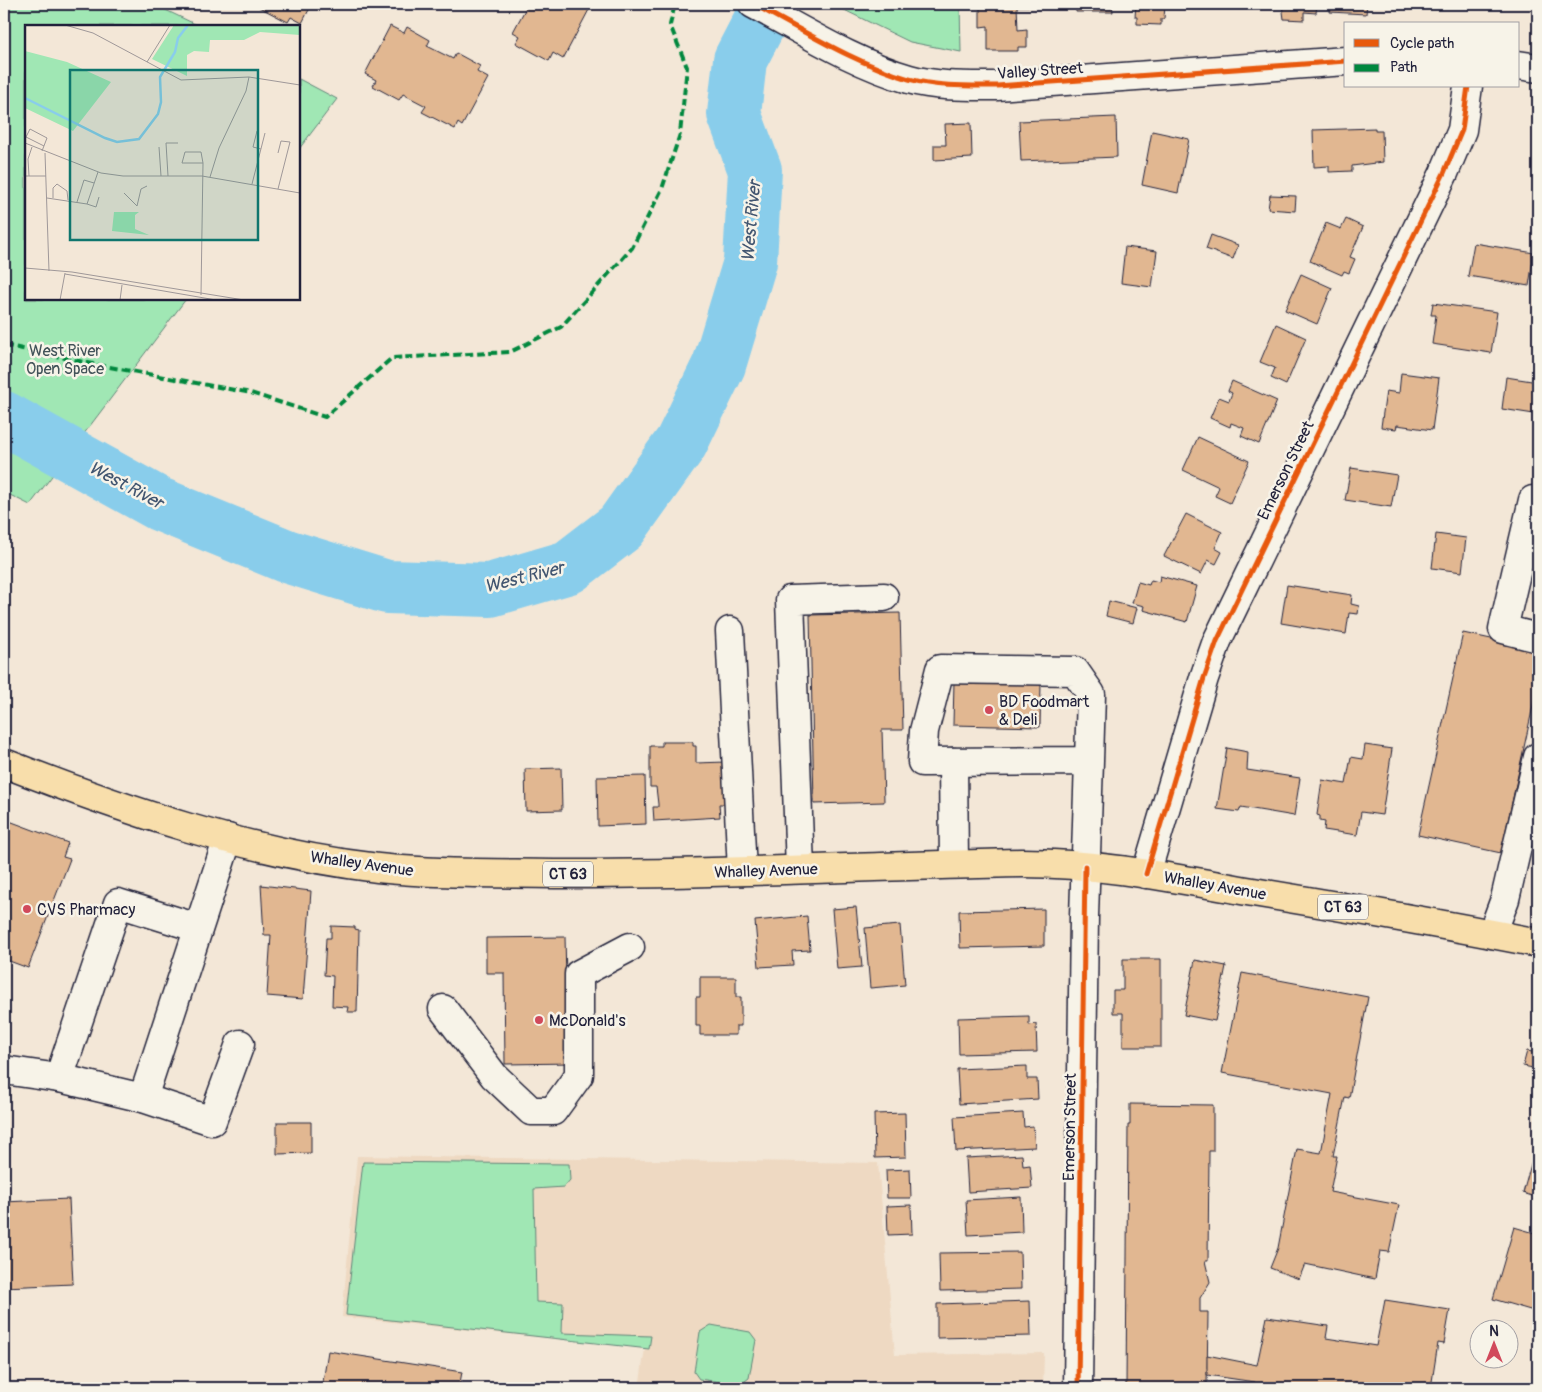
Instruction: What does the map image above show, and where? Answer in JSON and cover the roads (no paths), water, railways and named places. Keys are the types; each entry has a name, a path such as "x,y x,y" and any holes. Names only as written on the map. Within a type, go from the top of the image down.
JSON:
{"main road":[{"name":"Whalley Avenue","path":"4,762 88,796 258,847 367,866 437,872 628,874 954,864 1027,863 1085,866 1146,874 1538,943"}],"street":[{"name":"Valley Street","path":"754,4 872,66 911,79 957,85 1015,85 1344,61"},
{"path":"1520,65 1538,68"},
{"name":"Emerson Street","path":"1146,874 1204,678 1217,641 1444,173 1462,130 1468,88"},
{"path":"1533,500 1503,628 1538,638"},
{"path":"800,869 790,600 884,597"},
{"path":"730,630 742,871"},
{"name":"Emerson Street","path":"953,762 922,762 924,732 940,668 1075,670 1091,694 1085,866 1078,1388"},
{"path":"1492,934 1505,899 1538,757"},
{"path":"954,864 953,762 1089,762"},
{"path":"143,1098 228,838"},
{"path":"59,1078 118,903 198,928"},
{"path":"443,1009 494,1076 531,1111 553,1111 579,1075 579,974 630,947"},
{"path":"4,1070 59,1078 143,1098 212,1121 240,1044"}],"waterway":[{"name":"West River","path":"4,418 159,504 286,556 387,587 490,590 569,567 621,527 681,443 719,365 750,262 755,170 734,114 740,60 769,4"}],"place":[{"name":"BD Foodmart & Deli","path":"989,710"},
{"name":"CVS Pharmacy","path":"27,909"},
{"name":"McDonald's","path":"539,1020"}],"park label":[{"name":"West River Open Space","path":"65,359"}]}
